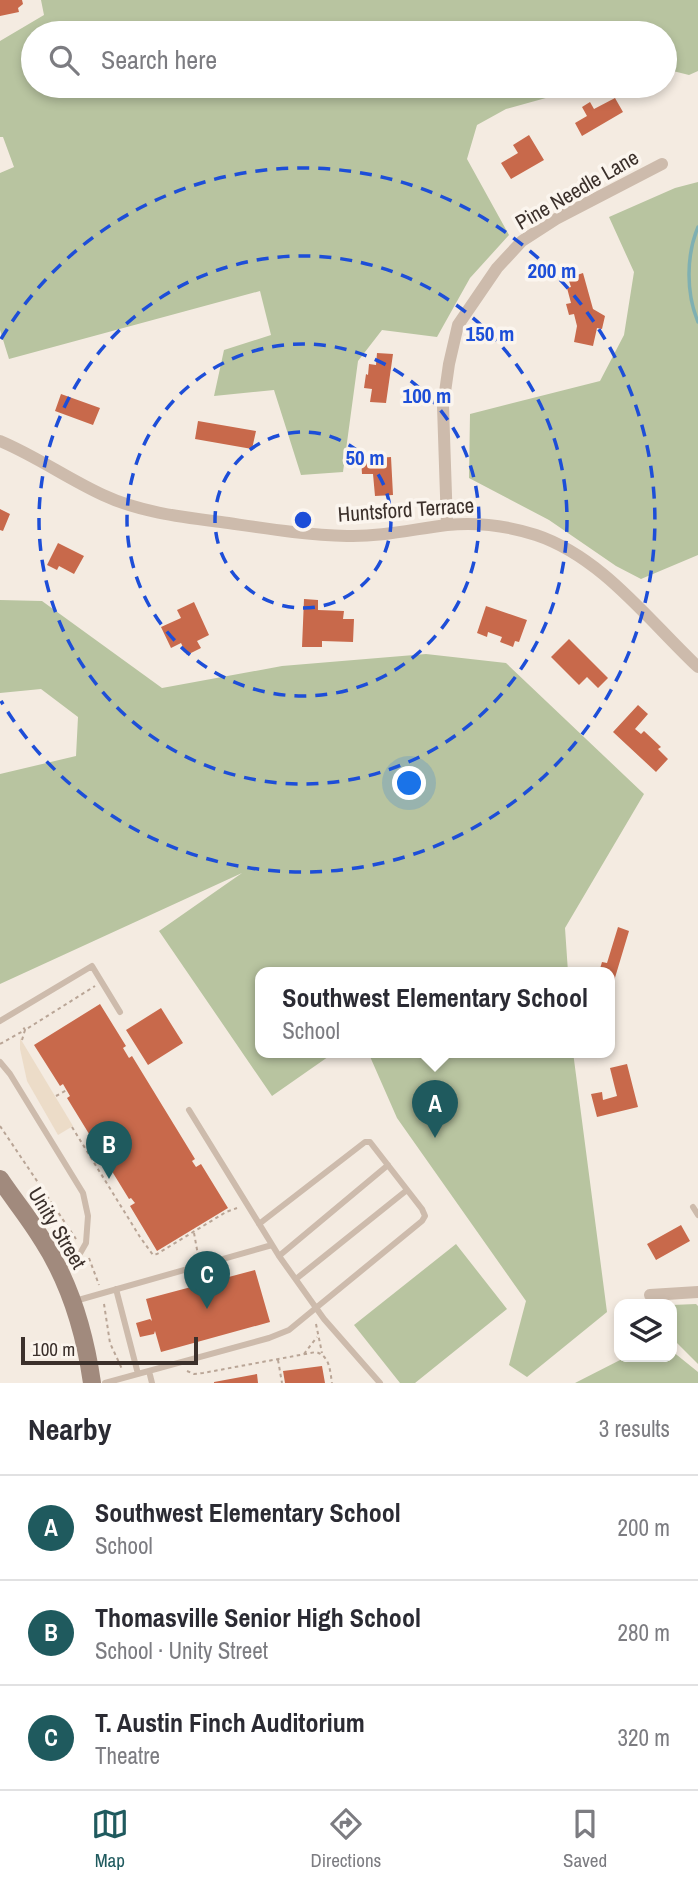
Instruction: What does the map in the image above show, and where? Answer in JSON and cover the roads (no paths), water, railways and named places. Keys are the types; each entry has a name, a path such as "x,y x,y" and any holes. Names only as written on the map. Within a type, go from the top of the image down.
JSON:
{"street":[{"name":"Pine Needle Lane","path":"447,525 443,406 458,326 497,268 522,241 556,219 662,164"},
{"name":"Huntsford Terrace","path":"0,441 104,496 183,517 286,531 349,536 398,534 447,525 485,524 535,534 583,558 698,667"},
{"name":"Unity Street","path":"0,1179 44,1242 72,1301 88,1354 92,1383"},
{"path":"650,1295 698,1292"}],"lane":[{"path":"0,1021 92,966 120,1012"},
{"path":"0,1062 83,1192 88,1216 86,1243 78,1257 58,1270"},
{"path":"189,1110 279,1256 316,1308 380,1383"},
{"path":"105,1383 269,1338 289,1330 425,1216 370,1142 365,1142 259,1224"},
{"path":"279,1256 388,1166"},
{"path":"296,1279 407,1190"},
{"path":"693,1207 698,1215"},
{"path":"72,1301 272,1245"},
{"path":"116,1289 138,1374"},
{"path":"149,1371 152,1383"}],"waterway":[{"path":"698,227 691,250 689,274 691,299 698,322"}],"place":[{"name":"Southwest Elementary School","path":"435,1138"},
{"name":"Thomasville Senior High School","path":"109,1179"},
{"name":"T. Austin Finch Auditorium","path":"207,1309"}]}
